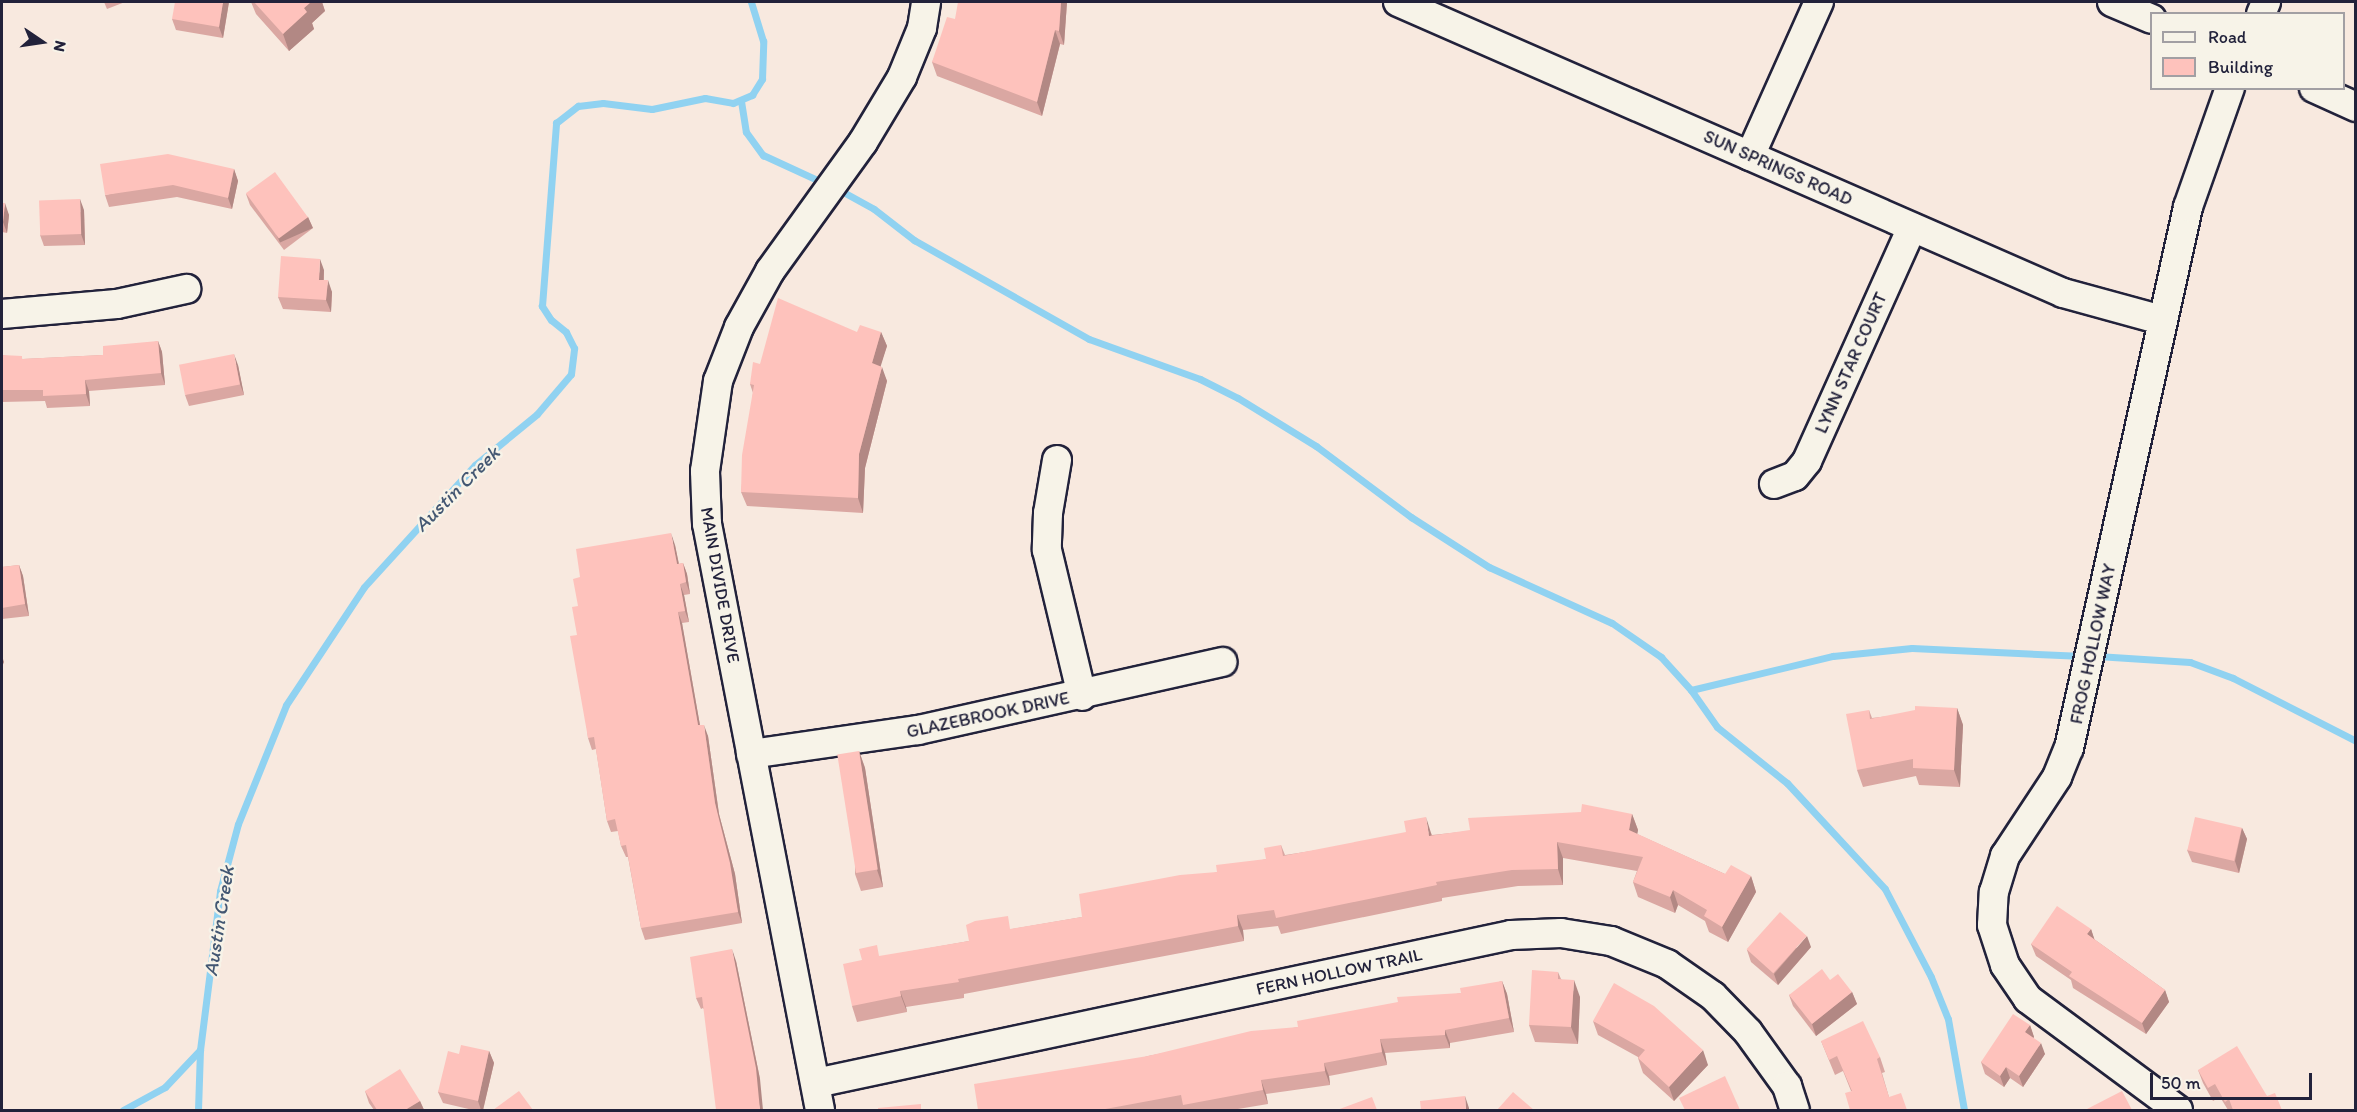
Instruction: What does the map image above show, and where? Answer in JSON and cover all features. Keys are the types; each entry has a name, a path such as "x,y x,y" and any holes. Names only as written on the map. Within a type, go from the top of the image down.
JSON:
{"street":[{"name":"MAIN DIVIDE DRIVE","path":"818,1097 707,524 705,471 718,381 740,327 770,271 863,142 902,77 922,28 926,2"},
{"name":"SUN SPRINGS ROAD","path":"1398,2 2063,293 2162,320"},
{"path":"1750,156 1819,2"},
{"path":"2112,2 2150,19"},
{"name":"FROG HOLLOW WAY","path":"2178,1110 2028,999 2005,965 1992,925 1994,892 2005,856 2056,777 2069,748 2188,207 2229,90"},
{"path":"2318,90 2355,107"},
{"name":"LYNN STAR COURT","path":"1774,484 1795,476 1807,461 1912,227"},
{"path":"2,314 117,304 186,290"},
{"path":"1057,460 1048,513 1047,550 1082,696"},
{"name":"GLAZEBROOK DRIVE","path":"751,754 918,730 1082,696 1223,662"},
{"name":"FERN HOLLOW TRAIL","path":"818,1097 1511,935 1561,933 1611,941 1667,964 1713,996 1768,1059 1787,1086 1795,1110"}],"building":[{"path":"175,2 223,2 219,27 172,19"},
{"path":"254,2 311,2 304,8 307,12 283,34"},
{"path":"958,2 1061,2 1059,31 1055,30 1037,102 932,62 947,17 955,19"},
{"path":"168,154 234,169 228,198 173,185 105,195 100,164"},
{"path":"275,172 308,217 279,238 246,193"},
{"path":"80,199 81,234 40,235 39,200"},
{"path":"2,203 5,203 3,222 2,222"},
{"path":"281,256 320,259 319,280 328,280 326,300 278,297"},
{"path":"778,298 857,332 860,325 881,332 872,363 882,367 859,454 858,498 741,492 742,455 754,385 750,384 753,362 760,364"},
{"path":"158,341 161,373 85,380 86,394 43,396 43,390 2,390 2,355 22,356 22,359 103,355 103,346"},
{"path":"234,354 240,384 185,395 179,365"},
{"path":"671,533 677,564 683,563 686,582 680,584 685,611 678,612 698,725 704,725 715,803 730,863 738,912 641,928 626,845 621,846 615,819 607,821 594,737 588,738 570,636 577,635 572,607 578,606 573,579 580,577 576,549"},
{"path":"19,565 25,604 2,608 2,567"},
{"path":"1915,706 1957,708 1954,770 1913,768 1913,759 1857,770 1846,714 1869,710 1870,719 1915,710"},
{"path":"859,751 878,870 856,873 837,754"},
{"path":"1582,804 1632,814 1629,830 1725,874 1731,865 1751,876 1722,927 1704,916 1707,910 1673,890 1670,897 1633,882 1643,857 1557,842 1558,869 1512,870 1436,882 1437,885 1276,918 1274,910 1237,915 1238,926 958,979 959,982 900,991 901,996 852,1006 843,964 862,960 859,949 877,945 879,956 969,941 966,925 975,921 1008,916 1010,929 1082,917 1079,894 1180,875 1217,872 1216,865 1266,859 1264,848 1281,845 1283,856 1406,832 1404,821 1426,817 1429,836 1470,830 1468,818 1581,812"},
{"path":"2195,817 2242,828 2234,861 2187,850"},
{"path":"2057,906 2091,929 2087,934 2165,990 2142,1023 2069,976 2072,972 2031,944"},
{"path":"1780,912 1807,936 1773,973 1747,949"},
{"path":"732,949 756,1068 760,1110 716,1110 702,997 696,998 690,957"},
{"path":"1822,969 1830,980 1838,974 1852,992 1812,1024 1789,995"},
{"path":"1532,970 1558,972 1558,979 1574,980 1571,1027 1529,1025"},
{"path":"1502,981 1509,1018 1445,1030 1445,1035 1380,1039 1382,1052 1324,1063 1325,1071 1261,1080 1263,1090 1183,1105 1181,1095 1100,1110 978,1110 974,1084 1148,1056 1251,1031 1298,1027 1297,1021 1398,1002 1397,997 1461,993 1460,988"},
{"path":"1614,983 1654,1006 1703,1050 1669,1087 1638,1058 1645,1050 1593,1021"},
{"path":"2013,1014 2030,1025 2025,1032 2041,1043 2019,1076 2006,1067 2000,1076 1981,1062"},
{"path":"1863,1021 1880,1057 1877,1059 1889,1097 1901,1093 1907,1110 1850,1110 1845,1093 1852,1091 1837,1056 1829,1060 1821,1041"},
{"path":"461,1045 489,1051 478,1101 438,1092 448,1051 459,1054"},
{"path":"2237,1046 2267,1096 2275,1093 2282,1110 2233,1110 2229,1099 2225,1102 2215,1084 2208,1088 2198,1070"},
{"path":"400,1069 420,1101 405,1110 377,1110 365,1091"},
{"path":"1725,1076 1740,1110 1685,1110 1679,1098"},
{"path":"519,1091 533,1110 493,1110"},
{"path":"2122,1091 2132,1110 2087,1109"},
{"path":"1513,1092 1534,1110 1497,1110"},
{"path":"1465,1096 1466,1110 1421,1110 1420,1101"},
{"path":"1372,1097 1377,1110 1337,1110"},
{"path":"921,1104 921,1110 878,1110 878,1108"}],"waterway":[{"name":"Austin Creek","path":"198,1110 200,1050 220,891 238,824 286,705 364,587 475,465 537,414 571,374 574,348 566,332 551,320 542,306 556,123 578,106 603,103 652,109 705,98 733,103 752,95 762,79 763,41 751,2"},
{"path":"741,101 746,132 763,155 826,184"},
{"path":"836,188 874,209 914,240 1089,339 1200,379 1238,398 1316,446 1411,517 1489,567 1612,623 1661,657 1691,690 1717,727 1787,783 1885,889 1931,977 1948,1019 1964,1110"},
{"path":"1691,690 1833,656 1912,648 2083,656"},
{"path":"2097,656 2190,662 2233,678 2356,741"},
{"path":"123,1110 165,1087 200,1050"}]}
